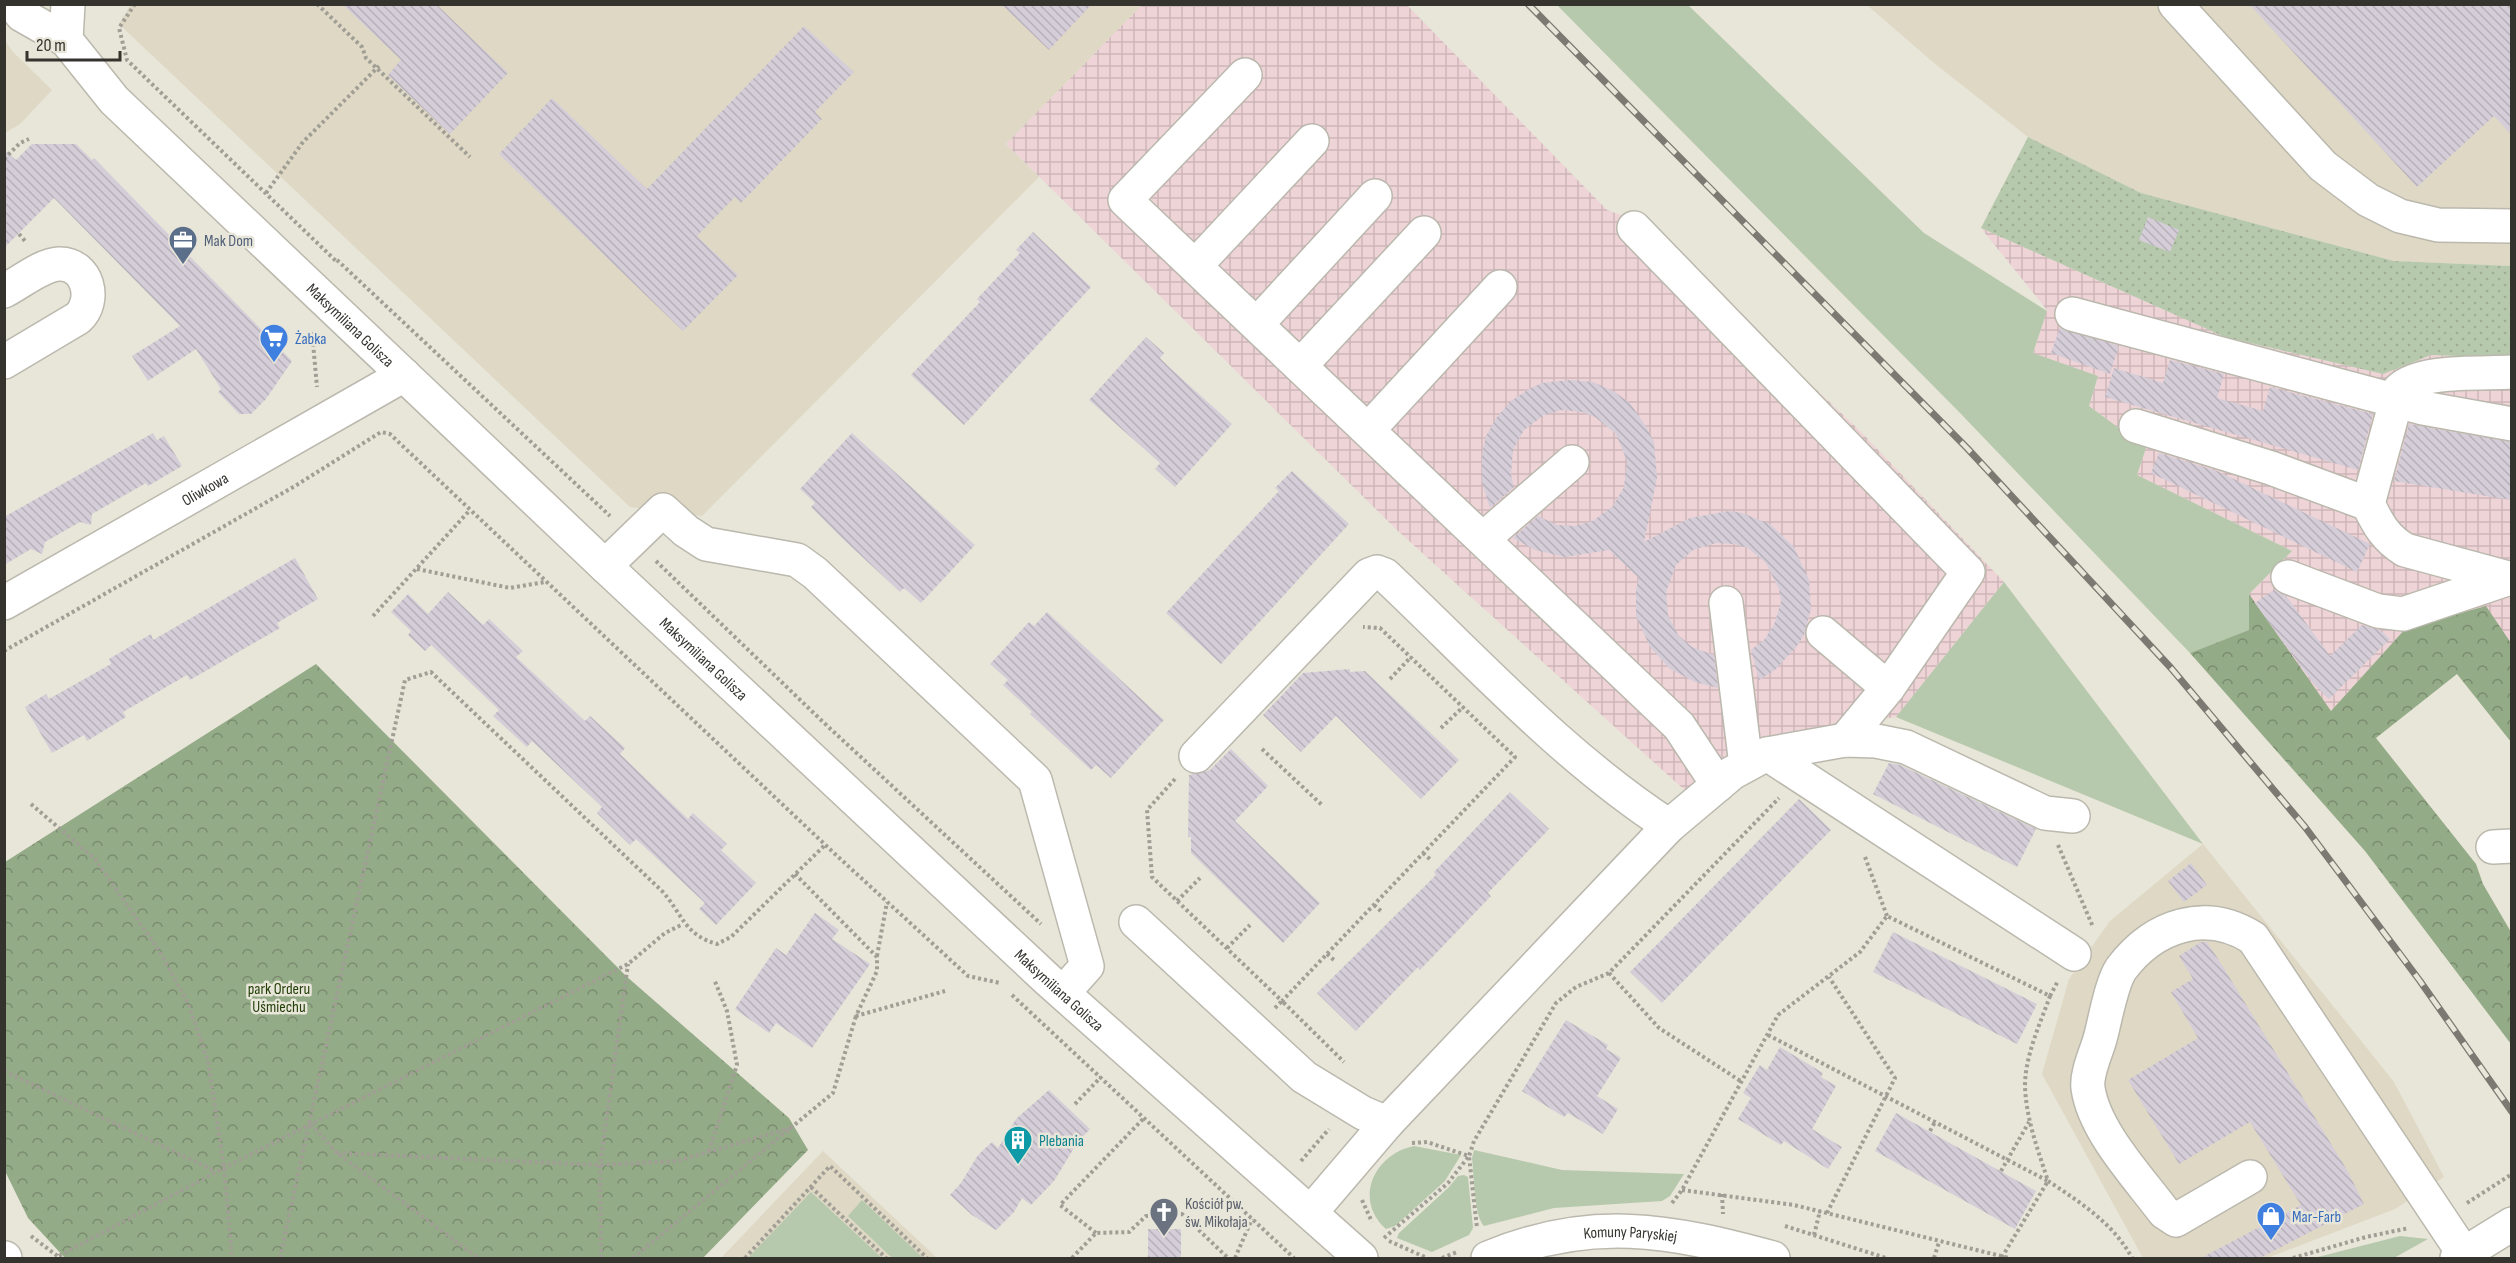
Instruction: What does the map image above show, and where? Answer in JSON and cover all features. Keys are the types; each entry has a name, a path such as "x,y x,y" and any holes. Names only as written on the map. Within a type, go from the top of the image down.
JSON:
{"street":[{"path":"13,4 21,15 66,40 68,4"},
{"path":"2175,4 2323,166 2368,200 2400,216 2438,225 2511,226"},
{"name":"Maksymiliana Golisza","path":"66,40 114,100 605,566 1063,993 1200,1117 1311,1212 1376,1247"},
{"path":"1245,75 1125,200 1679,726 1718,784"},
{"path":"1195,266 1311,141"},
{"path":"1257,324 1375,196"},
{"path":"1634,228 1968,572 1888,688 1845,740"},
{"path":"1300,366 1424,233"},
{"path":"4,291 58,264 78,271 86,280 89,292 85,312 78,318 4,362"},
{"path":"1368,430 1500,287"},
{"path":"2072,314 2422,408 2511,424"},
{"path":"2511,372 2418,379 2404,385 2399,390 2368,504 2380,529 2391,542 2405,550 2511,579"},
{"name":"Oliwkowa","path":"4,603 404,375"},
{"path":"2136,426 2271,468 2368,504"},
{"path":"1483,539 1572,462"},
{"path":"605,566 663,510 686,531 706,544 798,560 815,573 1035,780 1087,966 1063,993"},
{"path":"1196,756 1369,575 1377,572 1385,575 1578,760 1623,796 1669,826"},
{"path":"2288,578 2378,611 2403,614 2511,579"},
{"path":"1726,603 1756,759"},
{"path":"1823,633 1888,688"},
{"path":"1311,1212 1395,1133 1669,826 1718,784 1756,759 1845,740 1876,741 1906,747 2059,815"},
{"path":"1756,759 1803,775 1970,888 2067,965"},
{"path":"2250,1177 2176,1220 2164,1212 2095,1116 2088,1085 2120,971 2147,942 2184,924 2213,921 2236,927 2253,938 2455,1210 2461,1256 2502,1230"},
{"path":"1136,922 1304,1077 1395,1133"},
{"name":"Komuny Paryskiej","path":"1483,1244 1533,1242 1604,1231 1675,1234 1724,1252 1773,1258"}],"path":[{"path":"317,4 362,47 366,58 470,157"},
{"path":"266,193 303,142 378,67"},
{"path":"4,159 20,143 29,139"},
{"path":"337,260 634,539 822,721 1044,927"},
{"path":"4,651 295,486 381,432 390,434 968,976 998,981 1294,1258"},
{"path":"373,616 470,510"},
{"path":"416,569 510,588 546,582"},
{"path":"1196,756 1148,810 1152,877 1282,1001 1515,757 1380,628 1320,626"},
{"path":"1390,679 1411,657"},
{"path":"280,1258 405,680 432,672 662,891 672,902 683,924 704,940 717,944 731,937 825,844"},
{"path":"1441,728 1463,707"},
{"path":"1262,749 1322,805"},
{"path":"1376,1247 1448,1183 1469,1156 1474,1141 1557,1003 1576,987 1609,973 1803,775"},
{"path":"31,804 95,859 160,952 188,1003 208,1061 224,1167 232,1258"},
{"path":"2059,815 2093,928"},
{"path":"1423,853 1431,860"},
{"path":"795,874 877,957"},
{"path":"1177,901 1200,878"},
{"path":"633,1258 833,1093 856,1016 877,971 877,957 887,902"},
{"path":"1374,905 1381,911"},
{"path":"2008,1258 1784,1203 1682,1190 1778,1015 1860,952 1887,916 2050,996"},
{"path":"59,1256 224,1167 628,964 665,933 683,924"},
{"path":"1227,948 1250,925"},
{"path":"1327,954 1334,960"},
{"path":"601,1258 600,1165 628,964"},
{"path":"2002,1257 2048,1181 2030,1122 2027,1075 2030,1055 2050,996 2067,965"},
{"path":"1609,973 1659,1028 1743,1082"},
{"path":"1827,1213 1895,1078 1829,977"},
{"path":"709,1151 737,1065 728,1011 714,979"},
{"path":"856,1016 945,991"},
{"path":"1768,1035 2048,1181 2082,1203 2114,1232 2132,1258"},
{"path":"4,1071 216,1172"},
{"path":"1075,1104 1101,1077"},
{"path":"1144,1118 1060,1205 1096,1233 1129,1233 1146,1216 1182,1214 1228,1258"},
{"path":"1930,1131 1935,1122"},
{"path":"2001,1171 2030,1122"},
{"path":"311,1123 337,1153 478,1258"},
{"path":"337,1153 600,1165 676,1161 794,1127"},
{"path":"1395,1133 1469,1156"},
{"path":"1469,1156 1483,1244"},
{"path":"745,1258 830,1166 927,1258"},
{"path":"2293,1258 2366,1237 2429,1224 2511,1174"},
{"path":"811,1187 886,1258"},
{"path":"1364,1193 1364,1201"},
{"path":"1814,1235 1820,1211"},
{"path":"1234,1258 1252,1219"},
{"path":"1072,1258 1096,1233"},
{"path":"1934,1258 1939,1242"},
{"path":"1376,1247 1427,1258"}],"shaded area":[{"path":"131,4 1142,5 1006,144 1039,177 702,516 630,507 119,24"},
{"path":"1142,5 1407,5 1607,210 1640,222 1861,432 2004,582 1896,717 1754,739 1689,794 1398,531 1006,144"},
{"path":"1867,5 2511,5 2511,266 2394,261 2141,193 2028,137 1934,63"},
{"path":"4,39 13,52 52,90 20,124 5,133"},
{"path":"1981,228 2225,337 2383,374 2431,355 2511,358 2511,643 2486,607 2406,628 2331,711 2261,617 2249,594 2292,551 2137,475 2146,448 2089,406 2098,376 2033,354 2047,310"},
{"path":"2203,844 2394,1082 2444,1177 2395,1209 2267,1258 2143,1258 2042,1074 2069,979 2110,921"},
{"path":"823,1151 937,1258 721,1258"}],"green space":[{"path":"1557,5 1688,5 1924,233 2047,311 2033,353 2098,376 2089,406 2146,448 2137,475 2292,551 2249,594 2250,630 2190,653 1962,415"},
{"path":"2028,137 2141,193 2394,261 2511,266 2511,358 2431,355 2383,374 2225,337 1981,228"},
{"path":"2004,582 2203,844 1896,717"},
{"path":"2249,594 2331,711 2406,628 2486,606 2511,643 2511,742 2457,674 2376,738 2476,864 2483,884 2511,932 2511,1044 2365,851 2190,653 2249,630"},
{"name":"park Orderu Uśmiechu","path":"316,664 626,976 789,1118 808,1150 703,1258 65,1258 28,1218 5,1171 5,862"},
{"path":"1414,1146 1461,1155 1445,1181 1395,1226 1386,1229 1376,1217 1371,1205 1370,1192 1373,1180 1379,1168 1388,1158"},
{"path":"1474,1150 1562,1170 1684,1174 1670,1196 1662,1201 1554,1208 1484,1226 1478,1213 1475,1194 1472,1158"},
{"path":"1458,1176 1468,1177 1473,1228 1469,1235 1432,1252 1397,1238 1399,1233"},
{"path":"811,1192 882,1258 748,1258"},
{"path":"862,1200 923,1258 892,1258 848,1216"},
{"path":"2400,1236 2428,1239 2394,1258 2314,1258"}],"building":[{"path":"342,4 436,4 508,73 450,134 388,75 401,60"},
{"path":"1001,4 1092,4 1049,50"},
{"path":"2249,4 2511,4 2511,134 2494,116 2417,187"},
{"path":"804,26 854,72 815,112 822,119 741,203 735,197 697,236 738,275 683,331 499,154 552,98 647,189"},
{"path":"32,144 76,144 92,160 94,158 292,361 266,399 251,414 239,414 218,392 221,389 196,349 148,381 132,356 180,326 54,198 4,248 4,150 16,160"},
{"path":"2148,217 2179,230 2170,252 2139,240"},
{"path":"1033,232 1091,287 964,425 911,375 980,302 977,299 1020,253 1016,250"},
{"path":"2060,328 2119,346 2110,374 2051,353"},
{"path":"1146,337 1164,353 1160,358 1232,424 1175,487 1155,469 1160,463 1089,400"},
{"path":"2170,360 2224,374 2217,398 2263,411 2270,387 2373,414 2358,470 2105,397 2114,368 2163,383"},
{"path":"1570,380 1593,382 1613,391 1630,403 1654,442 1657,478 1644,542 1690,518 1729,511 1742,513 1770,524 1794,547 1809,580 1811,609 1804,635 1775,670 1759,680 1751,650 1764,640 1774,625 1781,602 1779,589 1766,563 1748,548 1735,544 1716,543 1693,550 1676,565 1666,592 1668,615 1678,635 1692,647 1714,655 1718,688 1695,682 1670,669 1650,647 1636,616 1636,589 1639,578 1609,550 1565,557 1535,550 1513,538 1538,516 1557,525 1575,526 1593,521 1613,506 1624,487 1627,461 1616,434 1595,417 1582,412 1562,410 1544,415 1524,430 1513,450 1511,475 1514,487 1490,508 1482,482 1482,455 1486,436 1497,417 1511,401 1529,389 1542,383"},
{"path":"2409,424 2511,442 2511,500 2394,481"},
{"path":"153,433 157,440 164,436 182,466 148,486 146,483 92,514 91,525 80,522 45,542 42,554 31,549 4,565 4,517"},
{"path":"852,433 975,545 921,603 904,588 900,592 841,537 811,507 815,503 800,489"},
{"path":"2159,453 2217,471 2370,544 2357,572 2151,473"},
{"path":"1292,471 1349,524 1221,664 1166,613 1279,491 1275,488"},
{"path":"295,558 318,599 277,623 280,628 190,680 187,675 123,712 126,717 87,741 84,735 52,753 25,707 46,694 49,699 111,664 109,659 151,634 153,640"},
{"path":"2274,590 2287,597 2330,656 2362,625 2380,630 2390,639 2329,699 2313,683 2255,603"},
{"path":"448,592 483,625 489,619 523,651 516,657 585,721 590,716 625,748 620,754 688,819 693,813 727,844 721,850 756,883 716,925 699,909 705,903 636,839 630,845 597,813 602,807 532,741 527,747 493,716 499,710 431,645 425,651 408,635 411,631 391,612 408,594 428,614"},
{"path":"1047,612 1164,720 1111,778 1096,765 1091,770 1030,714 1032,712 1003,685 1008,680 990,664 1029,622 1034,626"},
{"path":"1350,669 1350,672 1365,671 1459,760 1421,799 1336,716 1301,752 1263,715 1303,673"},
{"path":"1231,749 1268,786 1235,821 1320,903 1283,943 1191,853 1191,837 1188,837 1189,775 1210,770"},
{"path":"1889,763 1900,765 2036,829 2017,867 1873,794"},
{"path":"1510,792 1549,829 1488,893 1491,896 1420,970 1418,967 1356,1031 1317,993 1436,875 1434,872"},
{"path":"1799,799 1831,830 1662,1003 1630,972"},
{"path":"2191,863 2207,885 2184,902 2168,881"},
{"path":"815,913 839,930 832,939 870,964 812,1048 776,1023 769,1033 735,1009 776,948 786,955"},
{"path":"1893,932 2037,1004 2017,1044 1873,972"},
{"path":"2201,942 2207,942 2220,962 2347,1170 2364,1204 2260,1258 2201,1258 2301,1205 2250,1122 2179,1164 2128,1080 2198,1038 2171,992 2193,979 2179,956"},
{"path":"1566,1020 1608,1045 1606,1049 1621,1058 1597,1096 1618,1109 1603,1134 1568,1113 1564,1117 1522,1091"},
{"path":"1780,1047 1823,1073 1821,1077 1836,1086 1812,1129 1842,1147 1828,1169 1784,1141 1781,1145 1738,1119 1751,1098 1743,1093 1760,1065 1767,1070"},
{"name":"Plebania","path":"1049,1090 1090,1129 1077,1143 1054,1181 1031,1205 1022,1198 1014,1212 996,1230 972,1215 950,1195 961,1183 978,1155 992,1142 998,1148 1016,1119"},
{"path":"1896,1113 2036,1191 2015,1229 1875,1151"},
{"path":"1148,1229 1181,1229 1181,1258 1148,1258"}],"railway":[{"path":"1528,4 1967,448 2171,668 2305,827 2420,981 2512,1112"}],"place":[{"name":"Mak Dom","path":"183,266"},
{"name":"Żabka","path":"274,364"},
{"name":"Plebania","path":"1018,1166"},
{"name":"Kościół pw. św. Mikołaja","path":"1164,1238"},
{"name":"Mar-Farb","path":"2271,1242"}]}
